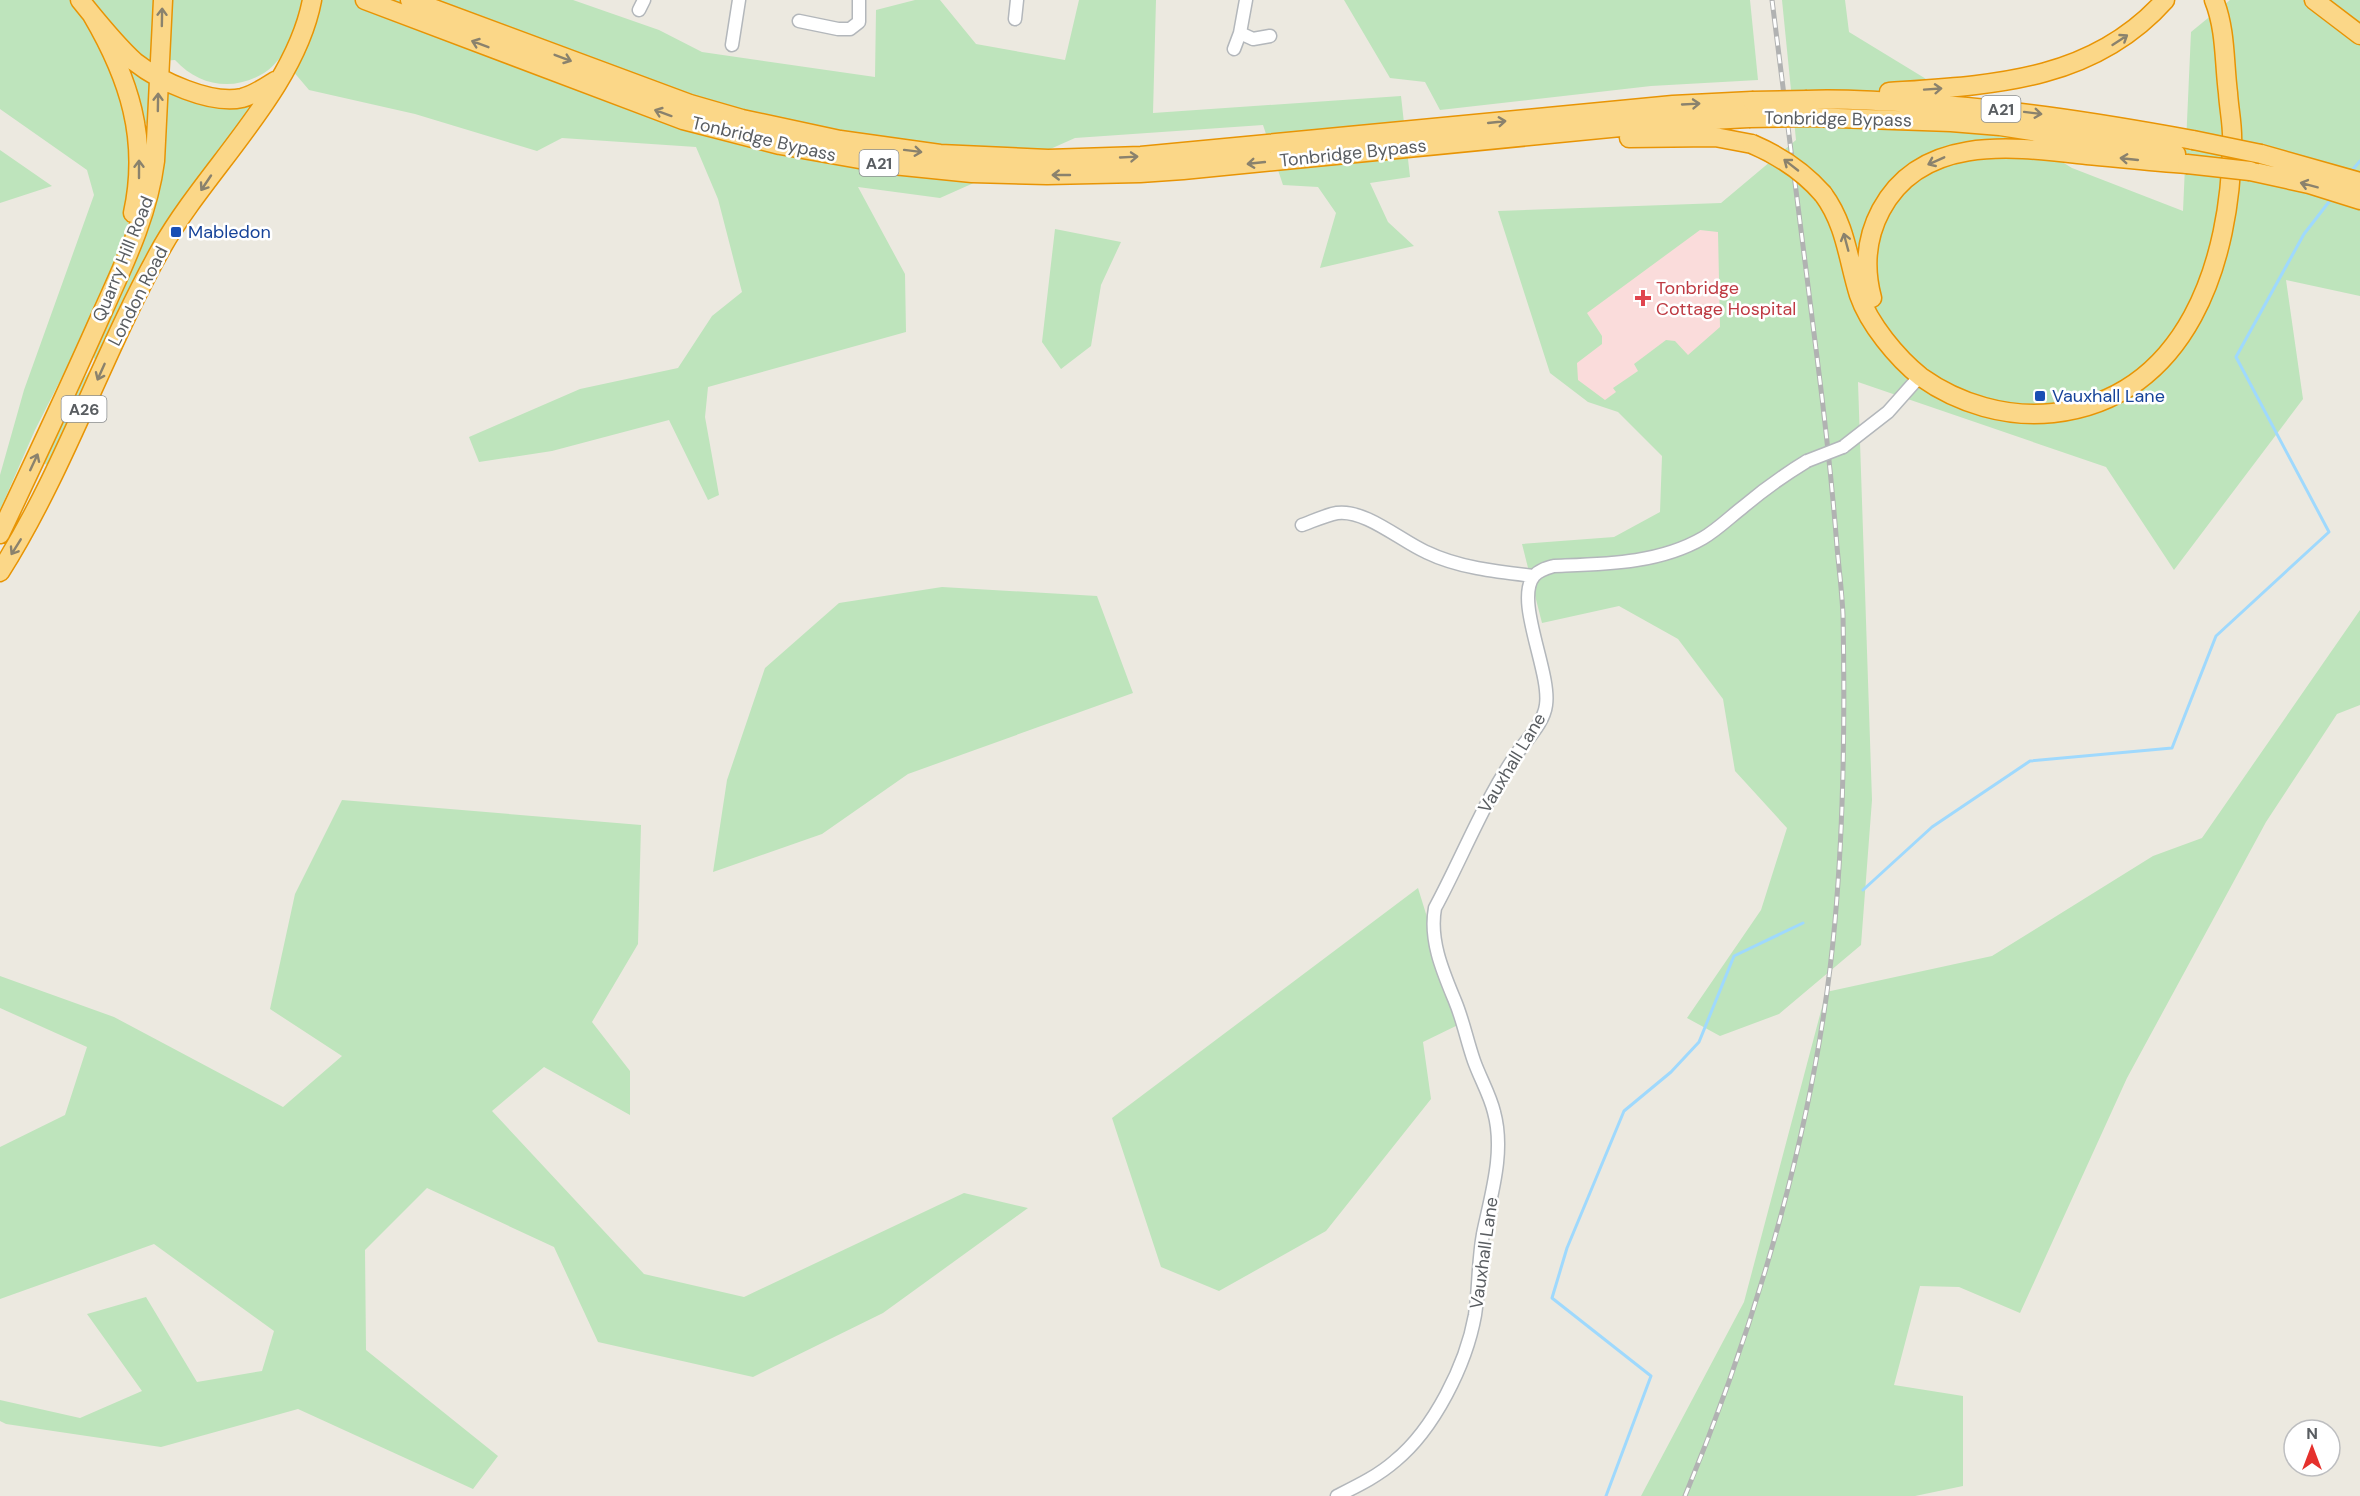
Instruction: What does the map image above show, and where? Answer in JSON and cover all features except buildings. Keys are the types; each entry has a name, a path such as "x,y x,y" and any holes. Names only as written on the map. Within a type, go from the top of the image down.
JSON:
{"highway":[{"path":"80,0 136,62 175,85 208,97 241,98 255,93 281,77"},
{"name":"Quarry Hill Road","path":"0,534 80,364 133,244 152,188 157,140 163,0"},
{"name":"London Road","path":"0,572 25,532 127,312 164,244 281,77 300,41 312,0"},
{"name":"Tonbridge Bypass","path":"365,0 683,120 780,145 893,165 1015,174 1140,174 1672,122 1751,109 1809,105 1953,105 2097,122 2190,153 2261,154 2360,182"},
{"name":"Tonbridge Bypass","path":"411,0 690,104 742,119 829,138 940,154 1048,159 1141,156 1673,105 1751,109"},
{"path":"1809,105 1980,85 2046,73 2092,56 2109,47 2128,34 2165,0"},
{"path":"1441,144 1505,144 1693,136 1715,136 1752,144 1781,157 1813,182 1823,194 1842,227 1863,307 1870,321 1898,356 1920,376 1955,397 1974,404 2018,414 2042,414 2083,409 2123,393 2143,379 2169,354 2186,330 2212,271 2228,203 2232,143 2224,37 2214,0"},
{"path":"2224,37 2227,0"},
{"path":"2314,0 2360,35"},
{"path":"92,15 114,52 137,133 139,184 122,267"},
{"path":"161,50 167,65 179,77 208,97"},
{"path":"1882,334 1866,269 1870,236 1875,220 1894,189 1908,177 1925,166 1962,152 2004,148 2190,153 2360,200"}],"street":[{"path":"732,45 740,0"},
{"path":"799,21 838,29 850,29 859,22 859,0"},
{"path":"1015,19 1017,0"},
{"path":"1234,48 1240,33 1246,0"},
{"path":"1240,33 1253,39 1270,36"},
{"path":"1302,525 1337,513 1350,514 1392,532 1426,552 1493,572 1534,576 1545,568 1554,566 1629,562 1664,554 1704,537 1772,484 1807,461 1843,447 1888,412 1920,376"},
{"name":"Vauxhall Lane","path":"1336,1496 1396,1461 1432,1418 1454,1377 1475,1316 1480,1250 1494,1185 1497,1126 1494,1111 1474,1060 1455,1001 1445,981 1433,919 1435,908 1487,801 1545,712 1546,688 1528,603 1528,587 1534,576"}],"shaded area":[{"name":"Tonbridge Cottage Hospital","path":"1732,215 1743,366 1630,417 1565,376 1531,231"}],"green space":[{"path":"0,0 573,0 659,30 702,52 875,77 876,10 915,0 940,0 976,44 1065,60 1079,0 1156,0 1153,113 1401,96 1410,177 1370,183 1388,222 1414,246 1320,268 1336,213 1318,187 1283,185 1263,125 1075,138 940,198 858,187 905,274 906,332 708,387 705,417 719,495 708,500 669,420 552,451 479,462 469,437 580,389 678,368 712,316 742,292 718,199 696,147 562,138 537,151 415,114 309,90 281,57 267,71 252,79 240,83 217,83 195,76 175,60 145,58 123,37 133,205 122,249 96,310 35,430 0,510 0,475 24,390 94,195 87,170 0,109"},
{"path":"1344,0 1750,0 1758,80 1651,86 1440,110 1425,82 1390,78"},
{"path":"1782,0 1845,0 1849,32 2072,168 2183,211 2191,32 2230,0 2360,0 2360,296 2286,280 2303,399 2174,570 2106,467 1858,382 1872,800 1861,945 1779,1014 1720,1036 1687,1018 1761,910 1787,828 1735,771 1723,699 1678,639 1619,606 1542,623 1522,544 1614,537 1660,512 1662,456 1618,412 1588,402 1550,373 1498,211 1721,203 1796,140","holes":["1700,230 1718,232 1720,327 1688,355 1675,341 1666,340 1634,364 1638,371 1613,388 1616,392 1605,400 1578,380 1577,363 1602,344 1602,336 1587,313"]},
{"path":"124,60 154,77 149,124 143,123"},
{"path":"164,82 259,97 95,360 91,350 111,309"},
{"path":"0,150 52,186 0,203"},
{"path":"1055,229 1121,242 1101,285 1091,346 1061,369 1042,342"},
{"path":"92,369 48,465 45,464 42,459 74,396"},
{"path":"942,587 1097,596 1133,693 908,774 822,834 713,872 727,780 765,668 839,603"},
{"path":"2360,610 2360,705 2337,714 2266,822 2127,1078 2020,1313 1959,1287 1920,1286 1894,1385 1963,1396 1963,1486 1915,1496 1641,1496 1744,1302 1826,992 1992,956 2153,856 2202,838"},
{"path":"342,800 641,825 638,944 592,1022 630,1071 630,1115 544,1067 492,1111 644,1274 744,1297 964,1193 1028,1208 883,1313 753,1377 598,1342 554,1247 427,1188 365,1250 366,1350 498,1456 473,1489 298,1409 161,1447 6,1424 0,1421 0,1400 80,1418 142,1391 87,1314 146,1297 197,1382 262,1371 274,1331 154,1244 0,1299 0,1147 65,1115 87,1047 0,1008 0,976 114,1017 283,1107 342,1056 270,1009 295,894"},
{"path":"1418,888 1460,1024 1423,1042 1431,1099 1326,1231 1219,1291 1161,1267 1112,1118"}],"waterway":[{"path":"2350,173 2360,161"},
{"path":"1863,890 1932,827 2030,761 2172,748 2216,636 2329,532 2236,357 2304,234 2332,198"},
{"path":"1606,1496 1651,1376 1552,1298 1567,1248 1624,1111 1671,1072 1699,1042 1734,956 1803,923"}],"railway":[{"path":"1685,1496 1737,1358 1781,1214 1800,1141 1827,994 1840,845 1844,730 1842,598 1823,404 1772,0"}],"place":[{"name":"Mabledon","path":"176,232"},
{"name":"Tonbridge Cottage Hospital","path":"1643,298"},
{"name":"Vauxhall Lane","path":"2040,396"}]}
